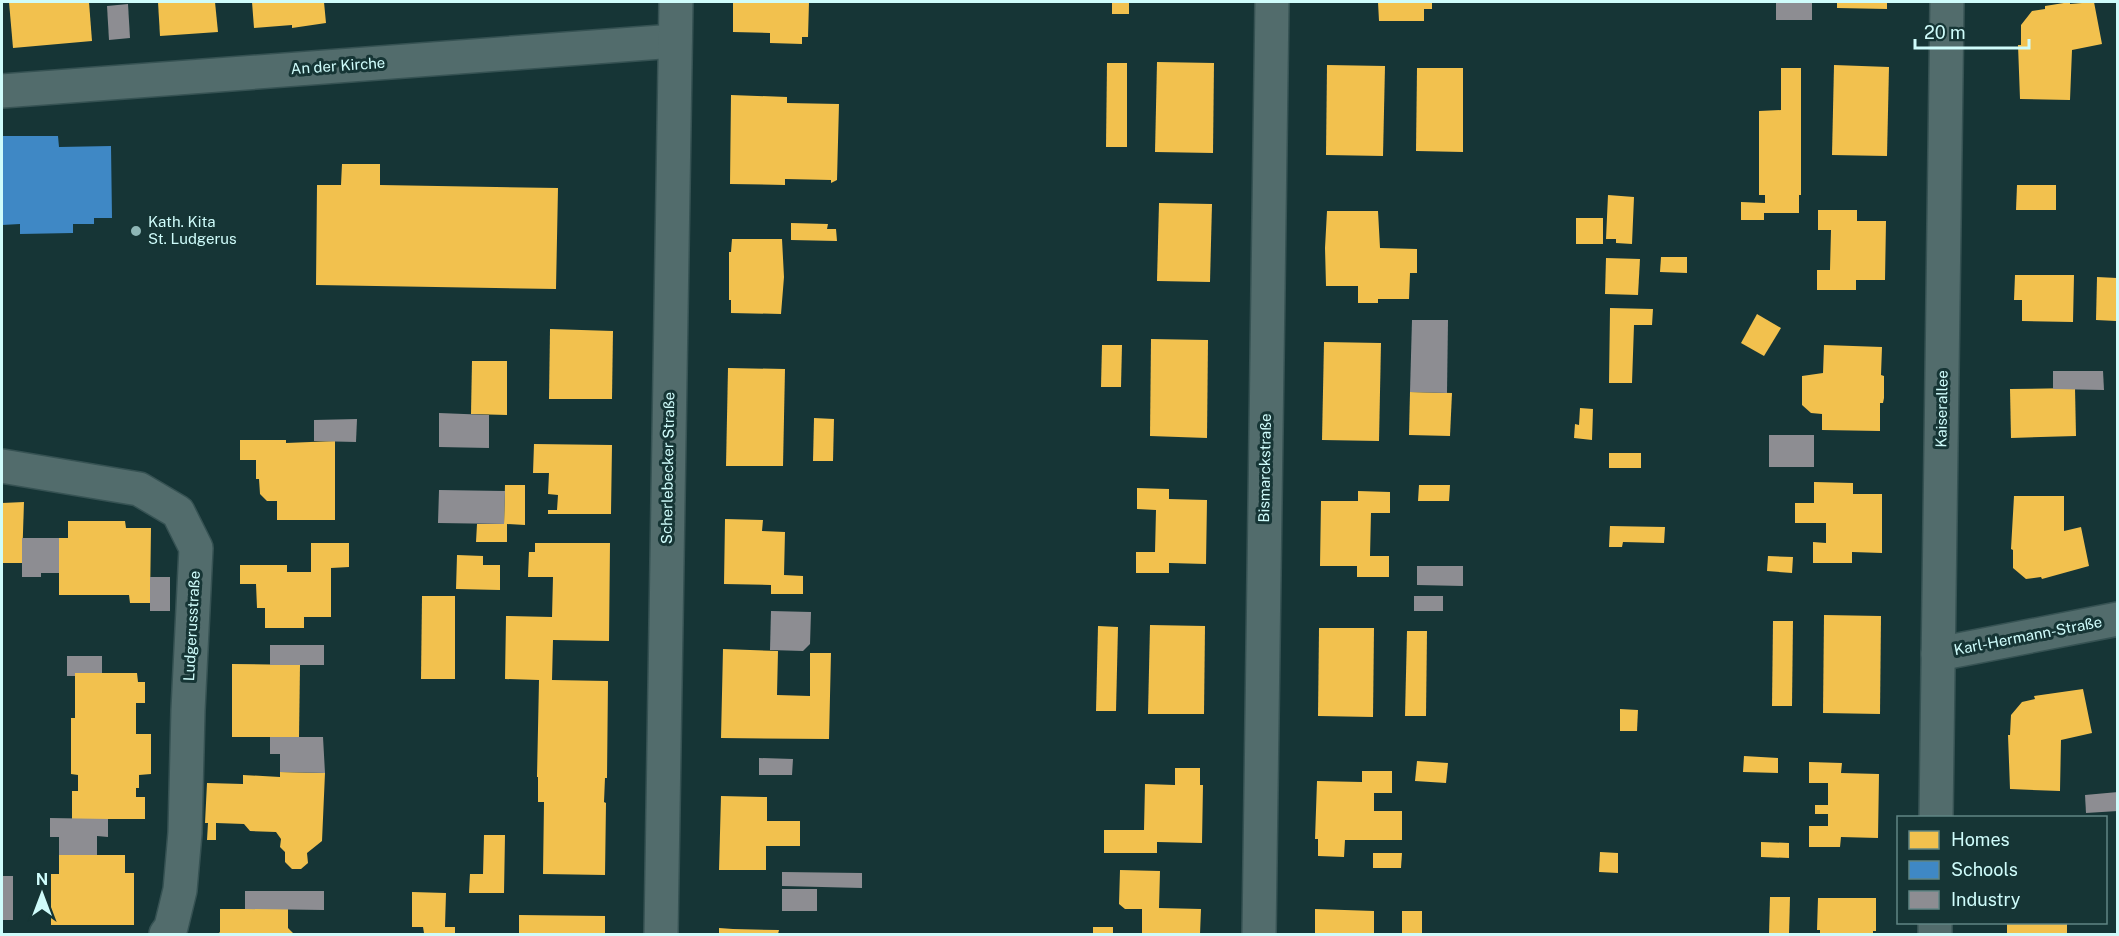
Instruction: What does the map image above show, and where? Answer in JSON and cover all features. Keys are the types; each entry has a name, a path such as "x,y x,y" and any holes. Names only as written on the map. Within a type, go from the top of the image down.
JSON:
{"street":[{"name":"Scherlebecker Straße","path":"661,934 676,2"},
{"name":"Bismarckstraße","path":"1259,934 1272,2"},
{"name":"Kaiserallee","path":"1936,816 1947,2"},
{"name":"An der Kirche","path":"2,91 675,41"},
{"name":"Ludgerusstraße","path":"2,466 140,489 178,512 196,548 185,833 180,890 171,932"},
{"name":"Karl-Hermann-Straße","path":"1938,654 2118,619"}],"building: Homes":[{"path":"9,2 89,2 92,41 13,48"},
{"path":"158,2 215,2 218,32 160,36"},
{"path":"252,2 324,2 326,23 292,28 292,25 254,28"},
{"path":"733,2 809,2 808,37 802,37 802,44 770,43 770,33 733,32"},
{"path":"1112,2 1129,2 1129,14 1112,14"},
{"path":"1378,2 1432,2 1432,9 1424,9 1424,21 1379,21"},
{"path":"1837,2 1887,2 1887,9 1837,8"},
{"path":"2070,2 2070,4 2094,2 2102,44 2072,50 2070,100 2020,99 2018,45 2021,45 2021,25 2032,11 2045,9 2045,6"},
{"path":"1157,62 1214,63 1213,153 1155,152"},
{"path":"1107,63 1127,63 1127,147 1106,147"},
{"path":"1327,65 1385,66 1383,156 1326,155"},
{"path":"1834,65 1889,67 1887,156 1832,155"},
{"path":"1417,68 1463,68 1463,152 1416,151"},
{"path":"1781,68 1801,68 1799,213 1764,213 1764,220 1741,220 1741,202 1765,203 1765,195 1759,195 1759,111 1781,110"},
{"path":"731,95 787,97 787,103 839,104 837,180 831,183 831,180 785,179 785,185 730,184"},
{"path":"342,164 380,164 380,185 558,188 556,289 316,285 317,185 341,185"},
{"path":"2017,185 2056,185 2056,210 2016,210"},
{"path":"1608,195 1634,197 1632,244 1616,243 1616,239 1606,239"},
{"path":"1159,203 1212,204 1210,282 1157,281"},
{"path":"1818,210 1857,210 1857,221 1886,221 1885,280 1856,280 1856,290 1817,290 1817,270 1830,270 1831,230 1818,230"},
{"path":"1327,211 1378,211 1380,248 1417,249 1417,273 1410,273 1409,299 1378,299 1378,303 1358,303 1358,286 1326,286"},
{"path":"1576,218 1603,218 1603,244 1576,244"},
{"path":"791,223 828,224 827,229 836,229 837,241 791,240"},
{"path":"732,239 782,239 784,277 781,314 731,313 729,252 731,252"},
{"path":"1661,257 1687,257 1687,273 1660,272"},
{"path":"1606,258 1640,259 1638,295 1605,294"},
{"path":"2015,275 2074,275 2073,322 2022,321 2022,300 2014,300"},
{"path":"2097,277 2117,278 2116,321 2096,320"},
{"path":"1610,308 1653,309 1652,325 1634,325 1632,383 1609,383"},
{"path":"1757,314 1781,328 1764,356 1741,343"},
{"path":"550,329 613,331 612,399 549,399"},
{"path":"1151,339 1208,340 1207,438 1150,436"},
{"path":"1324,342 1381,343 1379,441 1322,440"},
{"path":"1102,345 1122,345 1121,387 1101,387"},
{"path":"1824,345 1882,347 1881,375 1884,376 1884,398 1883,403 1880,403 1880,431 1822,430 1822,414 1811,413 1802,405 1802,376 1823,373"},
{"path":"472,361 507,361 507,415 471,414"},
{"path":"728,368 785,369 783,466 726,466"},
{"path":"2075,388 2076,436 2011,438 2010,389"},
{"path":"1410,392 1452,393 1450,436 1409,435"},
{"path":"1580,408 1593,409 1592,440 1574,438 1575,424 1579,425"},
{"path":"814,418 834,419 833,461 813,461"},
{"path":"240,440 286,440 286,443 335,441 335,520 277,520 277,501 267,501 260,494 259,479 256,479 256,460 240,460"},
{"path":"534,444 612,445 611,514 548,514 548,510 557,510 558,495 548,494 549,473 533,473"},
{"path":"1609,453 1641,453 1641,468 1609,468"},
{"path":"1814,482 1853,483 1853,494 1882,494 1882,553 1852,552 1852,563 1813,563 1813,542 1826,543 1826,523 1795,523 1795,503 1814,503"},
{"path":"505,485 525,485 525,525 507,524 507,542 476,542 477,524 504,524"},
{"path":"1419,485 1450,485 1449,501 1418,501"},
{"path":"1137,488 1169,489 1169,499 1207,500 1206,564 1169,563 1169,573 1136,573 1136,552 1155,552 1156,510 1137,509"},
{"path":"1358,491 1390,492 1390,513 1371,513 1370,556 1389,556 1389,577 1357,577 1357,566 1320,566 1321,501 1358,501"},
{"path":"2014,496 2064,496 2064,531 2081,527 2089,566 2042,579 2041,577 2026,579 2013,568 2013,550 2011,549"},
{"path":"24,502 22,563 2,563 2,503"},
{"path":"725,519 763,520 762,531 785,532 784,575 803,576 803,594 771,594 771,585 724,584"},
{"path":"68,521 125,521 126,528 151,528 150,603 130,603 129,595 59,595 59,538 68,538"},
{"path":"1610,526 1665,527 1664,543 1623,542 1622,547 1609,547"},
{"path":"311,543 349,543 349,567 331,568 331,617 304,617 304,628 265,628 265,608 257,608 256,584 240,584 240,565 287,565 287,572 311,572"},
{"path":"535,543 610,543 609,641 553,640 552,680 608,681 607,778 605,778 604,802 606,803 605,875 543,874 544,802 538,802 537,777 539,680 505,679 506,616 552,617 553,577 528,577 529,552 535,552"},
{"path":"457,555 483,556 483,565 500,565 500,590 456,589"},
{"path":"1768,556 1793,557 1792,573 1767,571"},
{"path":"422,596 455,596 455,679 421,679"},
{"path":"1824,615 1881,616 1880,714 1823,713"},
{"path":"1773,621 1793,621 1792,706 1772,706"},
{"path":"1150,625 1205,626 1204,714 1148,714"},
{"path":"1098,626 1118,627 1116,711 1096,711"},
{"path":"1319,628 1374,628 1373,717 1318,716"},
{"path":"1407,631 1427,631 1426,716 1405,716"},
{"path":"723,649 778,651 777,695 810,696 810,653 831,653 829,739 721,738"},
{"path":"232,664 300,665 299,737 232,737"},
{"path":"75,673 137,673 138,682 145,682 145,703 136,703 136,734 151,734 151,774 139,775 136,797 145,797 145,819 72,819 72,791 78,791 78,775 71,774 71,718 75,718"},
{"path":"2083,689 2092,733 2061,740 2060,791 2010,789 2008,735 2010,735 2011,715 2022,702 2035,699 2034,696"},
{"path":"1620,709 1638,710 1637,731 1620,731"},
{"path":"1744,756 1778,758 1778,773 1743,772"},
{"path":"1417,761 1448,763 1446,783 1415,781"},
{"path":"1809,762 1842,763 1841,773 1879,774 1878,838 1841,837 1840,847 1809,847 1809,826 1828,826 1828,814 1815,814 1815,805 1828,805 1828,783 1809,783"},
{"path":"1175,768 1200,768 1200,785 1203,785 1202,843 1157,842 1157,853 1104,853 1104,830 1144,830 1145,784 1175,785"},
{"path":"1362,771 1392,771 1392,793 1374,793 1374,811 1402,811 1402,840 1345,840 1344,857 1318,856 1318,839 1315,839 1317,781 1362,782"},
{"path":"280,772 325,773 322,841 307,853 308,863 301,869 292,869 285,862 285,852 280,847 281,839 276,832 250,831 244,824 216,823 216,840 207,840 208,823 205,823 207,783 243,784 243,775 280,777"},
{"path":"721,796 767,797 767,821 800,821 800,846 766,846 766,870 719,870"},
{"path":"484,835 505,835 504,893 469,893 470,874 483,874"},
{"path":"1761,842 1789,843 1789,858 1761,857"},
{"path":"1600,852 1618,853 1618,873 1599,872"},
{"path":"1373,853 1402,853 1401,868 1373,868"},
{"path":"59,855 125,855 125,873 134,873 134,925 51,925 51,874 59,874"},
{"path":"1120,870 1160,871 1159,908 1201,909 1200,934 1142,934 1142,909 1125,909 1119,904"},
{"path":"412,892 446,893 445,927 455,927 455,934 424,933 423,927 412,927"},
{"path":"1770,897 1790,897 1789,934 1769,934"},
{"path":"1818,898 1876,898 1876,931 1873,931 1873,934 1820,934 1820,930 1817,930"},
{"path":"220,909 288,909 288,928 294,934 218,934 220,932"},
{"path":"1315,909 1374,911 1374,934 1315,934"},
{"path":"1402,911 1422,911 1422,934 1402,934"},
{"path":"519,915 605,916 605,934 519,934"},
{"path":"2007,924 2067,924 2067,934 2007,934"},
{"path":"1093,927 1113,927 1113,934 1093,934"},
{"path":"719,928 779,930 778,934 719,934"}],"building: Schools":[{"path":"2,136 58,136 59,147 111,146 112,218 94,218 94,224 73,224 73,233 20,234 20,224 2,225"}],"building: Industry":[{"path":"1776,2 1812,2 1812,20 1776,20"},
{"path":"128,4 130,38 109,40 107,6"},
{"path":"1412,320 1448,320 1447,393 1410,392"},
{"path":"2053,371 2103,371 2104,390 2053,389"},
{"path":"439,413 489,415 489,448 439,447"},
{"path":"357,419 356,442 314,441 314,420"},
{"path":"1769,435 1814,435 1814,467 1769,467"},
{"path":"439,490 505,491 504,524 438,523"},
{"path":"22,538 59,538 59,573 41,573 41,577 22,577"},
{"path":"1417,566 1463,566 1463,586 1417,585"},
{"path":"150,577 170,577 170,611 150,611"},
{"path":"1414,596 1443,596 1443,611 1414,611"},
{"path":"771,611 811,612 810,644 803,651 770,650"},
{"path":"270,645 324,645 324,665 270,665"},
{"path":"67,656 102,656 102,673 75,673 75,676 67,676"},
{"path":"270,737 323,737 325,773 280,772 280,754 270,754"},
{"path":"759,758 793,759 792,775 759,775"},
{"path":"2118,792 2118,811 2086,813 2085,795"},
{"path":"50,818 108,819 108,837 97,836 97,855 59,855 59,837 50,837"},
{"path":"782,872 862,873 862,888 782,886"},
{"path":"2,876 13,876 13,920 2,920"},
{"path":"782,889 817,889 817,911 782,911"},
{"path":"245,891 324,891 324,910 245,909"}],"place":[{"name":"Kath. Kita St. Ludgerus","path":"136,231"}]}
